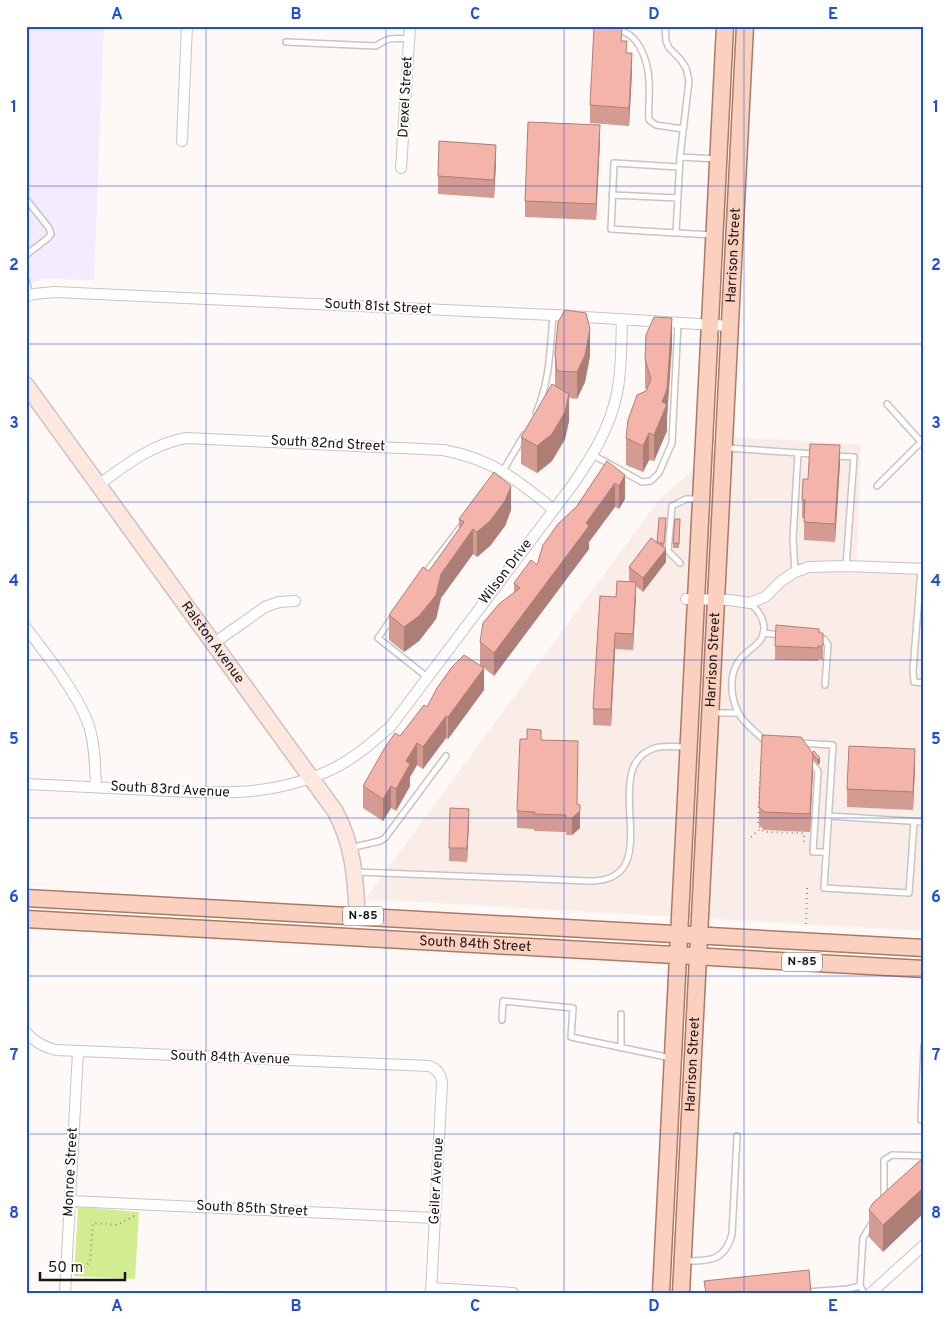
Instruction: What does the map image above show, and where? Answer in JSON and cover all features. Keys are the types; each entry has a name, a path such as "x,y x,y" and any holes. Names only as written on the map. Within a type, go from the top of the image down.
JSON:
{"main road":[{"name":"Harrison Street","path":"661,1293 680,954 689,747 691,599 702,499 725,26"},
{"name":"Harrison Street","path":"681,1293 745,26"},
{"name":"South 84th Street","path":"26,898 700,934 924,948"},
{"path":"232,930 258,924 340,926 347,925 357,916"},
{"name":"South 84th Street","path":"26,919 924,969"}],"street":[{"path":"182,141 187,26"},
{"name":"Drexel Street","path":"401,168 410,26"},
{"name":"South 81st Street","path":"28,297 54,292 553,315 730,326"},
{"name":"Wilson Drive","path":"312,777 327,772 345,762 373,742 391,726 593,455 606,430 617,392 622,319"},
{"name":"Ralston Avenue","path":"26,386 312,777 344,827 355,872 357,916"},
{"name":"South 82nd Street","path":"98,485 149,450 175,440 199,438 443,450 462,453 483,460 553,509"},
{"path":"691,599 740,601 750,604 765,598 781,582 795,572 809,567 846,566 922,569"},
{"path":"214,643 265,607 279,602 295,601"},
{"path":"26,628 82,710 89,726 93,743 96,787"},
{"name":"South 83rd Avenue","path":"26,784 238,793 256,792 289,785 312,777"},
{"name":"South 84th Avenue","path":"27,1033 36,1042 50,1049 78,1052 429,1066 436,1070"},
{"name":"Monroe Street","path":"65,1293 78,1052"},
{"name":"Geiler Avenue","path":"431,1291 442,1082 436,1070"},
{"name":"South 85th Street","path":"70,1201 435,1218"},
{"path":"871,1293 924,1245"},
{"path":"431,1291 513,1293"}],"lane":[{"path":"664,26 669,48 686,68 689,81 680,157 676,233"},
{"path":"613,30 623,31 634,38 647,64 649,120 656,125 684,129"},
{"path":"286,42 376,46 387,38 409,39"},
{"path":"680,157 719,160"},
{"path":"680,167 614,163 611,229 715,236"},
{"path":"612,195 678,198"},
{"path":"26,198 49,228 50,234 48,238 26,255"},
{"path":"26,280 28,297"},
{"path":"534,419 542,400 549,373 553,315"},
{"path":"593,455 642,482 651,481 659,473 672,443 678,323"},
{"path":"887,404 924,444"},
{"path":"501,473 529,426"},
{"path":"877,486 918,445 924,444"},
{"path":"724,448 817,455"},
{"path":"795,572 793,538 798,453"},
{"path":"826,455 854,457 846,566"},
{"path":"680,563 668,550 672,506 686,499 702,499"},
{"path":"419,581 467,518"},
{"path":"922,569 921,614 913,671 914,682 924,683"},
{"path":"750,604 756,608 763,618 763,633 759,642 740,658 734,671 732,688 738,714 764,740 773,741"},
{"path":"397,611 378,638 427,677"},
{"path":"763,633 791,635"},
{"path":"809,637 824,639 828,645 825,685"},
{"path":"710,713 738,714"},
{"path":"790,742 833,745 824,888 909,893 914,822"},
{"path":"806,750 807,743"},
{"path":"355,872 588,881 610,878 622,868 628,859 631,847 629,790 630,776 636,763 654,748 689,747"},
{"path":"350,848 380,841 385,838 446,756"},
{"path":"806,756 818,771 813,852 826,852"},
{"path":"829,816 924,822"},
{"path":"502,1020 503,1001 573,1008 571,1037 674,1059"},
{"path":"621,1014 621,1048"},
{"path":"924,1046 921,1120 924,1120"},
{"path":"683,1261 715,1259 723,1253 729,1244 732,1234 737,1136"},
{"path":"884,1206 884,1160 892,1155 924,1156"},
{"path":"864,1293 860,1286 863,1238 873,1222"},
{"path":"803,1292 848,1290 860,1286"}],"path":[{"path":"761,762 758,825 764,832 804,833 804,844"},
{"path":"751,838 761,828"},
{"path":"806,924 807,888"},
{"path":"75,1275 90,1262 93,1223 117,1225 140,1213"}],"shaded area":[{"path":"26,26 104,26 94,280 43,279 26,285"},
{"path":"730,437 861,444 857,560 924,562 924,931 365,899 658,501"}],"green space":[{"path":"78,1207 139,1212 135,1279 74,1276"}],"building":[{"path":"594,27 622,28 621,41 627,41 626,53 632,53 629,108 590,105"},
{"path":"528,122 600,125 596,204 525,201"},
{"path":"439,141 496,145 494,180 438,176"},
{"path":"565,310 586,313 590,329 585,355 577,372 557,371 555,354 558,322"},
{"path":"654,317 672,318 667,389 662,402 667,404 654,435 649,433 643,446 626,438 628,420 637,395 646,391 651,379 645,359 646,335"},
{"path":"552,384 569,394 565,412 552,434 537,446 521,437"},
{"path":"810,444 840,445 835,524 804,522 805,500 802,500 803,479 808,479"},
{"path":"607,461 625,475 619,486 615,483 586,523 589,526 494,653 480,642 483,623 499,604 520,588 514,583 531,560 537,565 543,545 558,524 577,506"},
{"path":"494,472 511,486 505,501 490,521 477,532 473,529 441,574 436,595 419,616 404,627 389,615 423,567 429,571 464,522 459,519"},
{"path":"659,518 666,518 664,543 657,543"},
{"path":"675,519 680,519 679,544 673,543"},
{"path":"651,538 666,549 643,578 629,567"},
{"path":"617,581 636,582 633,634 615,633 611,709 593,709 600,596 616,597"},
{"path":"776,625 819,629 819,633 823,633 823,646 818,646 818,648 775,646"},
{"path":"464,655 484,668 423,747 417,743 406,761 410,764 396,789 391,786 383,799 363,786 395,733 400,736 424,705 427,707 437,688 452,667"},
{"path":"527,729 541,730 541,740 578,741 577,804 580,805 580,811 572,818 566,818 566,815 534,814 535,812 517,811 520,739 527,739"},
{"path":"762,735 801,737 813,754 810,814 764,812 759,807"},
{"path":"849,746 915,749 913,792 847,789"},
{"path":"814,751 820,758 818,760 812,753"},
{"path":"450,808 469,809 467,848 449,848"},
{"path":"924,1157 924,1187 883,1225 869,1210 873,1203"},
{"path":"809,1270 811,1293 706,1293 704,1281"}]}
